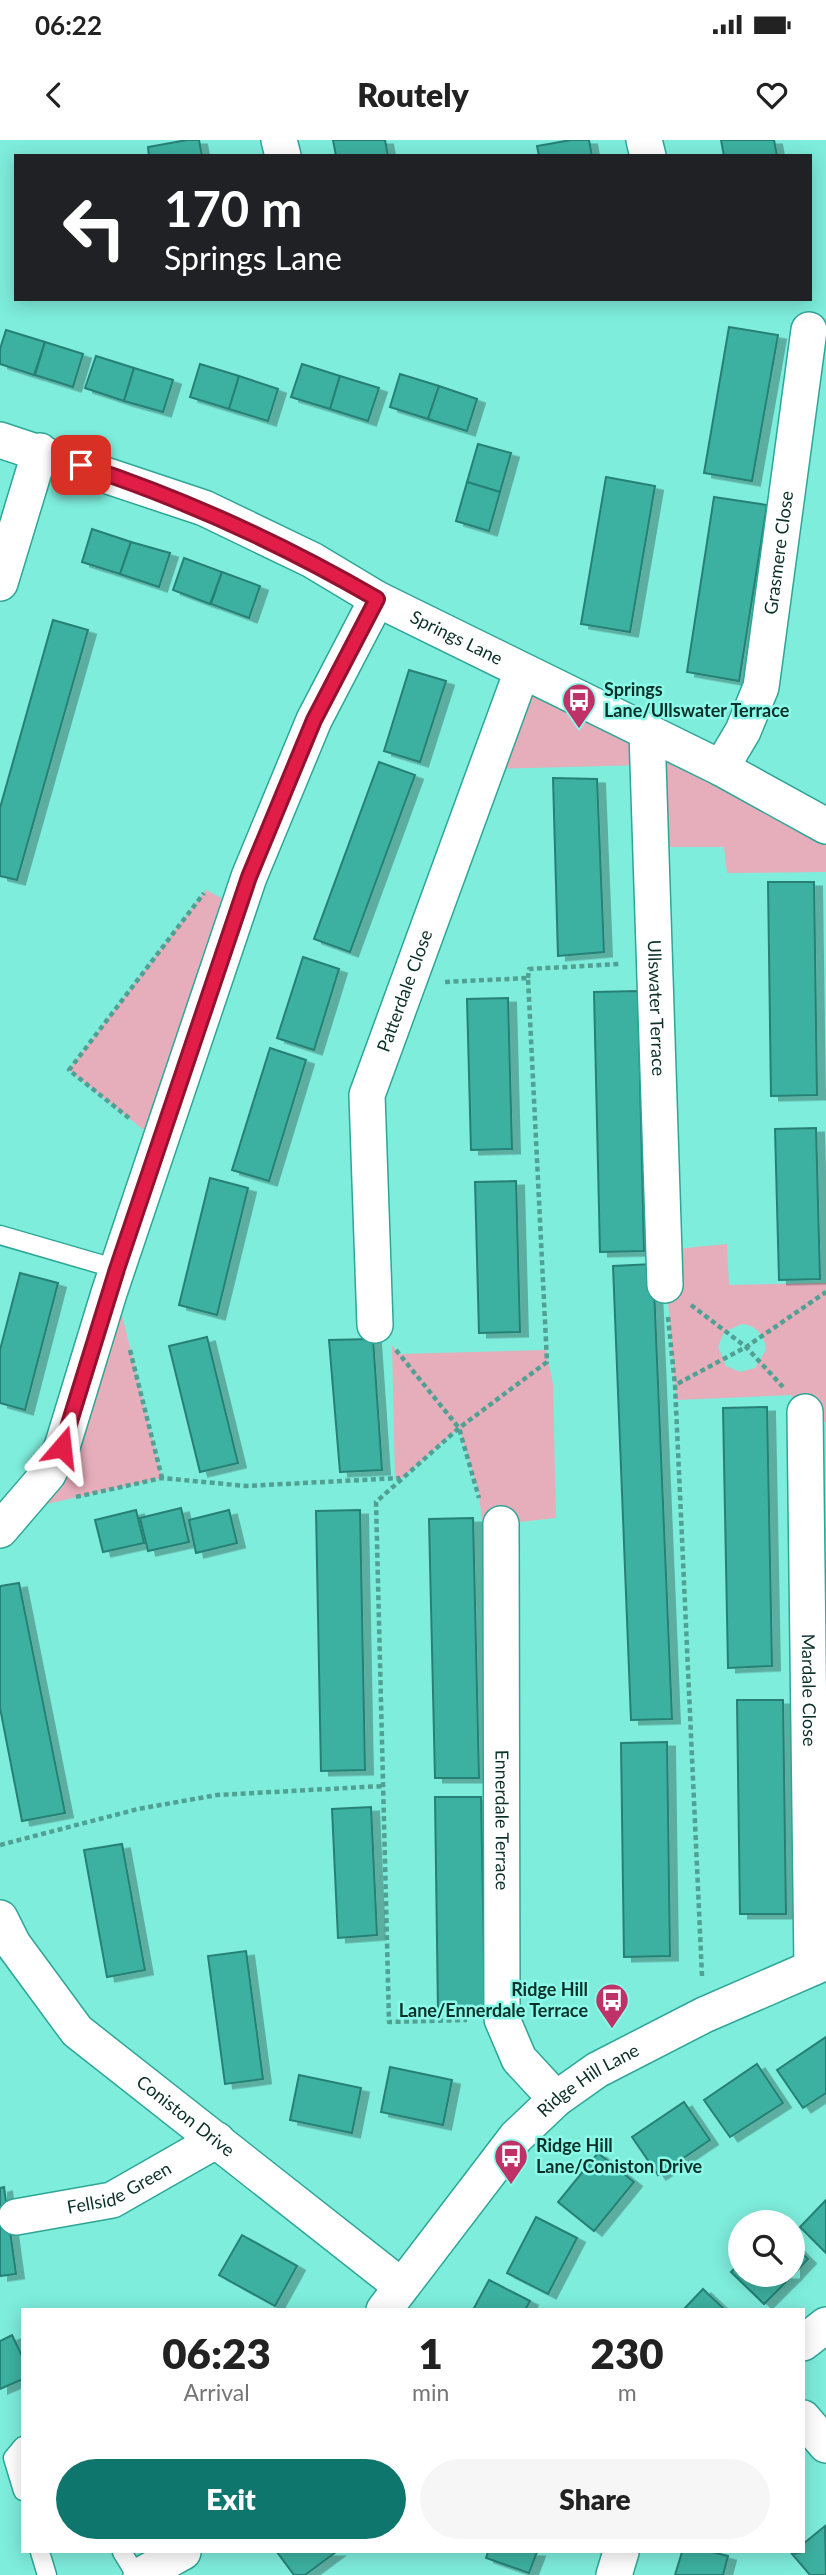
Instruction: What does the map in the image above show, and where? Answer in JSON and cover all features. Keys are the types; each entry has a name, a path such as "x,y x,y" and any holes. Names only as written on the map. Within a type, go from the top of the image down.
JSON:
{"street":[{"name":"Grasmere Close","path":"721,768 743,731 761,687 814,346"},
{"name":"Springs Lane","path":"0,440 40,451 204,508 312,560 377,599 721,768 826,826"},
{"path":"0,583 40,451"},
{"path":"10,1520 48,1474 62,1447 113,1281 239,907 314,720 377,599"},
{"name":"Patterdale Close","path":"376,1325 367,1095 522,671"},
{"name":"Ullswater Terrace","path":"647,732 665,1285"},
{"name":"Mardale Close","path":"805,1412 819,1965"},
{"name":"Ennerdale Terrace","path":"501,1524 502,2019 519,2059 556,2099"},
{"name":"Coniston Drive","path":"0,1918 13,1944 77,2031 217,2140 393,2298"},
{"name":"Ridge Hill Lane","path":"393,2298 516,2137 556,2099 597,2070 704,2015 819,1965"},
{"name":"Fellside Green","path":"16,2217 112,2200 217,2140"},
{"path":"805,2341 826,2325"},
{"path":"805,2420 826,2445"},
{"path":"614,2575 621,2553"},
{"path":"138,2575 184,2560"}],"lane":[{"path":"0,1234 113,1281"},
{"path":"21,2448 13,2458 21,2484"},
{"path":"40,2553 47,2575"},
{"path":"123,2553 138,2575"}],"path":[{"path":"160,1143 69,1070 206,890 239,907"},
{"path":"502,2019 389,2022 376,1502 459,1428 547,1362 527,978 529,970 654,963"},
{"path":"409,985 527,978"},
{"path":"113,1281 162,1478"},
{"path":"665,1285 746,1347 805,1412"},
{"path":"665,1285 675,1385 704,2015"},
{"path":"675,1385 746,1347 826,1292"},
{"path":"376,1325 459,1428 478,1489 482,1520 501,1524"},
{"path":"10,1520 162,1478 246,1486 402,1478"},
{"path":"0,1844 138,1809 217,1795 384,1786"}],"shaded area":[{"path":"522,671 826,826 826,872 727,873 724,847 649,847 646,765 487,769"},
{"path":"206,890 239,907 160,1143 69,1070"},
{"path":"727,1244 729,1285 826,1283 826,1422 806,1421 805,1411 791,1395 676,1400 664,1250","holes":["742,1324 759,1332 766,1350 755,1368 740,1372 726,1366 718,1347 724,1332"]},
{"path":"109,1293 122,1315 162,1478 20,1510"},
{"path":"392,1345 399,1354 546,1350 553,1384 556,1518 501,1524 482,1520 478,1489 459,1428 402,1478 395,1479"}],"building":[{"path":"199,140 202,154 149,154 148,147"},
{"path":"333,140 385,140 388,154 336,154"},
{"path":"589,140 592,154 539,154 537,146"},
{"path":"721,140 774,140 777,154 724,154"},
{"path":"729,327 778,335 752,481 704,473"},
{"path":"6,330 45,342 34,375 0,364 0,349"},
{"path":"45,342 83,354 73,387 35,375"},
{"path":"96,356 134,368 124,401 85,388"},
{"path":"200,364 239,376 229,409 190,397"},
{"path":"302,364 340,376 330,409 291,397"},
{"path":"134,368 173,380 163,412 124,401"},
{"path":"400,374 439,386 428,419 390,407"},
{"path":"239,376 278,389 268,421 229,409"},
{"path":"340,376 379,388 368,421 330,409"},
{"path":"439,386 477,399 467,431 428,419"},
{"path":"478,444 511,453 500,492 467,482"},
{"path":"606,477 655,486 630,632 581,624"},
{"path":"467,482 500,492 489,531 456,521"},
{"path":"714,497 767,505 739,681 687,672"},
{"path":"92,529 131,542 120,574 82,562"},
{"path":"131,542 170,553 159,587 120,574"},
{"path":"184,558 222,572 210,604 173,590"},
{"path":"222,572 260,586 249,618 211,604"},
{"path":"53,620 88,630 17,880 0,876 0,808"},
{"path":"409,670 446,681 420,762 384,751"},
{"path":"379,762 415,775 350,952 314,939"},
{"path":"553,778 597,779 604,952 558,956"},
{"path":"768,882 814,882 817,1095 771,1096"},
{"path":"303,957 339,969 314,1050 277,1038"},
{"path":"638,991 644,1251 600,1252 594,992"},
{"path":"508,998 512,1149 471,1150 467,999"},
{"path":"270,1048 306,1060 269,1181 232,1170"},
{"path":"816,1128 820,1279 779,1280 775,1129"},
{"path":"210,1178 248,1188 217,1315 179,1305"},
{"path":"516,1181 520,1332 479,1333 475,1182"},
{"path":"653,1264 672,1719 631,1720 613,1266"},
{"path":"20,1273 58,1283 25,1410 0,1403 0,1350"},
{"path":"207,1337 238,1463 200,1472 169,1346"},
{"path":"373,1339 382,1470 340,1472 329,1340"},
{"path":"767,1407 772,1666 728,1668 723,1408"},
{"path":"181,1508 189,1542 148,1551 140,1518"},
{"path":"136,1510 144,1543 103,1552 95,1520"},
{"path":"229,1510 237,1543 196,1553 189,1520"},
{"path":"360,1510 365,1770 321,1771 316,1511"},
{"path":"473,1518 479,1778 435,1778 429,1519"},
{"path":"19,1583 65,1813 22,1821 0,1708 0,1586"},
{"path":"737,1700 783,1700 786,1914 740,1914"},
{"path":"667,1742 670,1956 624,1957 621,1743"},
{"path":"435,1797 481,1797 485,2011 438,2011"},
{"path":"371,1807 377,1935 338,1938 332,1809"},
{"path":"122,1844 145,1970 107,1977 84,1850"},
{"path":"246,1951 263,2079 225,2084 208,1956"},
{"path":"826,2037 826,2093 803,2108 777,2070"},
{"path":"757,2064 783,2103 730,2137 704,2100"},
{"path":"390,2067 452,2080 443,2125 381,2112"},
{"path":"299,2075 361,2088 352,2133 290,2120"},
{"path":"684,2102 710,2140 658,2175 632,2137"},
{"path":"598,2153 634,2182 594,2231 558,2202"},
{"path":"4,2187 16,2274 0,2276 0,2188"},
{"path":"826,2200 826,2253 805,2232 805,2222"},
{"path":"536,2217 577,2238 548,2294 507,2273"},
{"path":"242,2235 297,2266 275,2306 219,2275"},
{"path":"489,2280 530,2301 526,2308 474,2308"},
{"path":"746,2287 781,2287 764,2304"},
{"path":"703,2289 723,2308 685,2308"},
{"path":"12,2335 21,2354 21,2380 0,2389 0,2341"},
{"path":"825,2526 826,2575 810,2575 792,2554 805,2553 805,2542"},
{"path":"278,2553 335,2553 305,2575 294,2575"},
{"path":"488,2553 537,2553 529,2573 486,2558"},
{"path":"682,2553 716,2553 728,2556 723,2575 675,2575"}],"place":[{"name":"Springs Lane/Ullswater Terrace","path":"579,730"},
{"name":"Ridge Hill Lane/Ennerdale Terrace","path":"612,2030"},
{"name":"Ridge Hill Lane/Coniston Drive","path":"511,2186"}],"route":[{"path":"62,1447 117,1269 249,877 314,720 377,599 312,560 204,508 81,465"}]}
